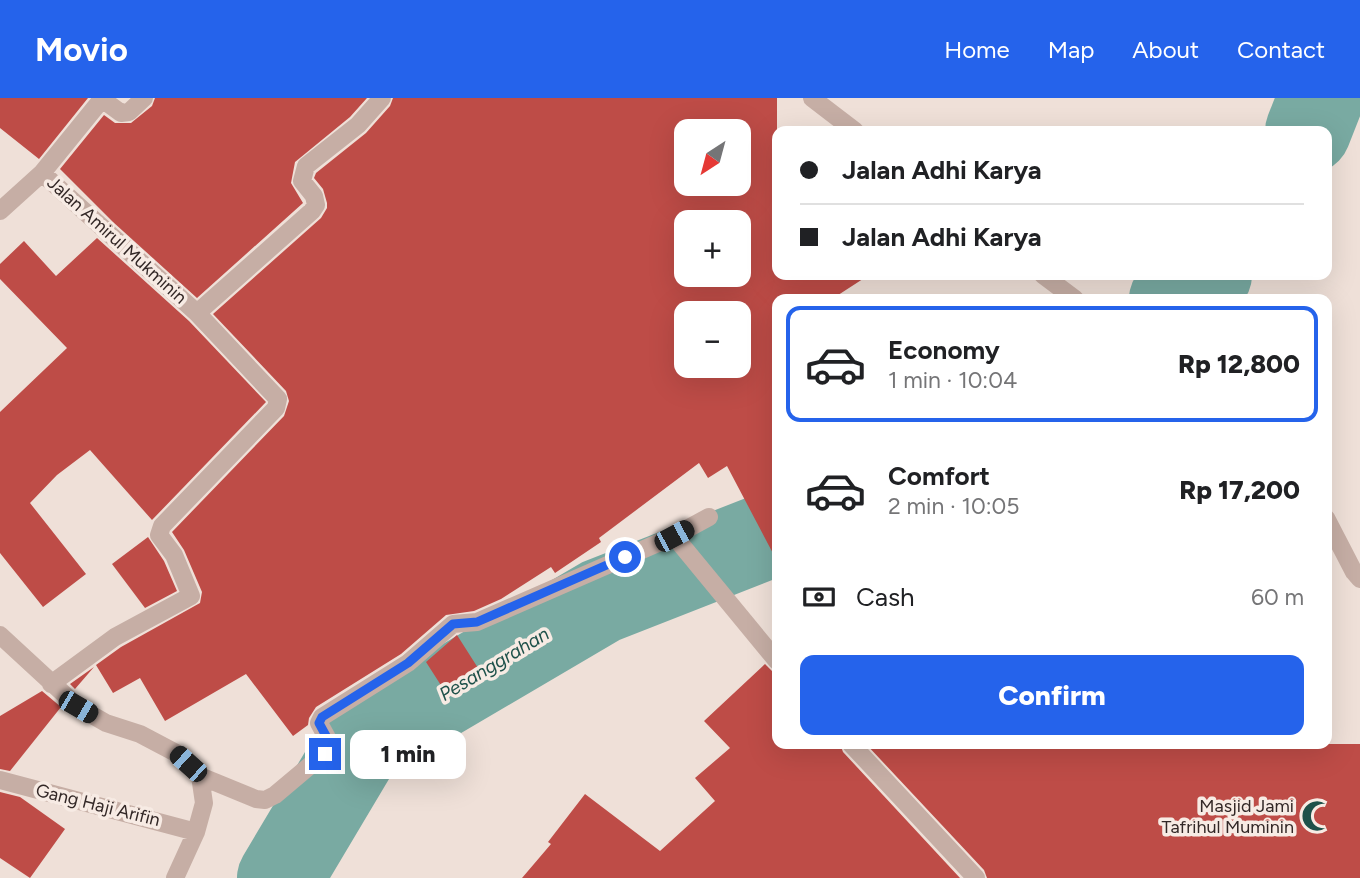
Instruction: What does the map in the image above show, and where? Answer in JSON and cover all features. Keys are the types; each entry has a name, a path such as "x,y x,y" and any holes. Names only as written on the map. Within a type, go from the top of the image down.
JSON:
{"street":[{"name":"Jalan Amirul Mukminin","path":"144,98 129,112 121,113 103,99 43,173 197,313 312,211 316,205 314,197 302,181 306,166 358,125 382,98"},
{"path":"812,98 848,126"},
{"path":"0,211 43,173"},
{"path":"1050,280 1068,294"},
{"path":"51,684 115,637 191,596 174,555 159,536 162,526 276,408 278,399 197,313"},
{"path":"0,635 78,707 106,723 140,734 176,753 200,776 256,799 265,800 275,795 332,747 319,723 322,717 408,663 453,624 477,622 675,538 709,517"},
{"path":"1332,530 1360,579"},
{"path":"675,538 772,655"},
{"path":"856,749 976,878"},
{"path":"175,878 196,832 204,803 200,776"},
{"name":"Gang Haji Arifin","path":"0,780 196,832"}],"building":[{"path":"0,98 88,98 39,159 0,128"},
{"path":"155,98 367,98 350,117 295,162 291,183 303,203 197,298 113,222 60,169 104,115 115,123 131,123 152,106"},
{"path":"393,98 777,98 777,126 772,126 772,280 861,280 840,294 772,294 772,552 727,466 708,478 699,463 599,538 601,542 555,573 551,567 501,599 474,611 446,615 401,654 316,707 308,725 293,736 246,674 165,721 140,678 113,693 96,665 121,647 200,603 202,592 184,550 172,532 284,416 289,401 286,391 213,314 321,218 327,203 323,189 314,178 316,173 366,133 390,106"},
{"path":"97,238 189,321 266,402 152,520 90,450 57,475 30,503 86,574 43,607 0,553 0,412 67,348 0,279 0,264 24,241 56,276"},
{"path":"148,537 164,561 177,591 145,608 112,564"},
{"path":"457,635 478,668 444,690 426,662"},
{"path":"765,664 772,671 772,749 842,749 960,878 522,878 551,844 548,842 585,794 660,851 715,801 695,778 730,748 704,721"},
{"path":"94,667 75,689 70,684"},
{"path":"42,691 61,707 10,771 0,769 0,716"},
{"path":"1332,744 1360,744 1360,878 987,878 984,870 871,749 1332,749"},
{"path":"0,792 20,797 65,829 30,878 0,858"}],"waterway":[{"name":"Pesanggrahan","path":"1310,126 1321,98"},
{"name":"Pesanggrahan","path":"1180,294 1201,280"},
{"name":"Pesanggrahan","path":"280,878 361,742 601,601 772,534"}],"place":[{"name":"Masjid Jami Tafrihul Muminin","path":"1317,816"}],"route":[{"path":"325,754 332,747 319,723 322,717 408,663 453,624 477,622 625,557"}]}
